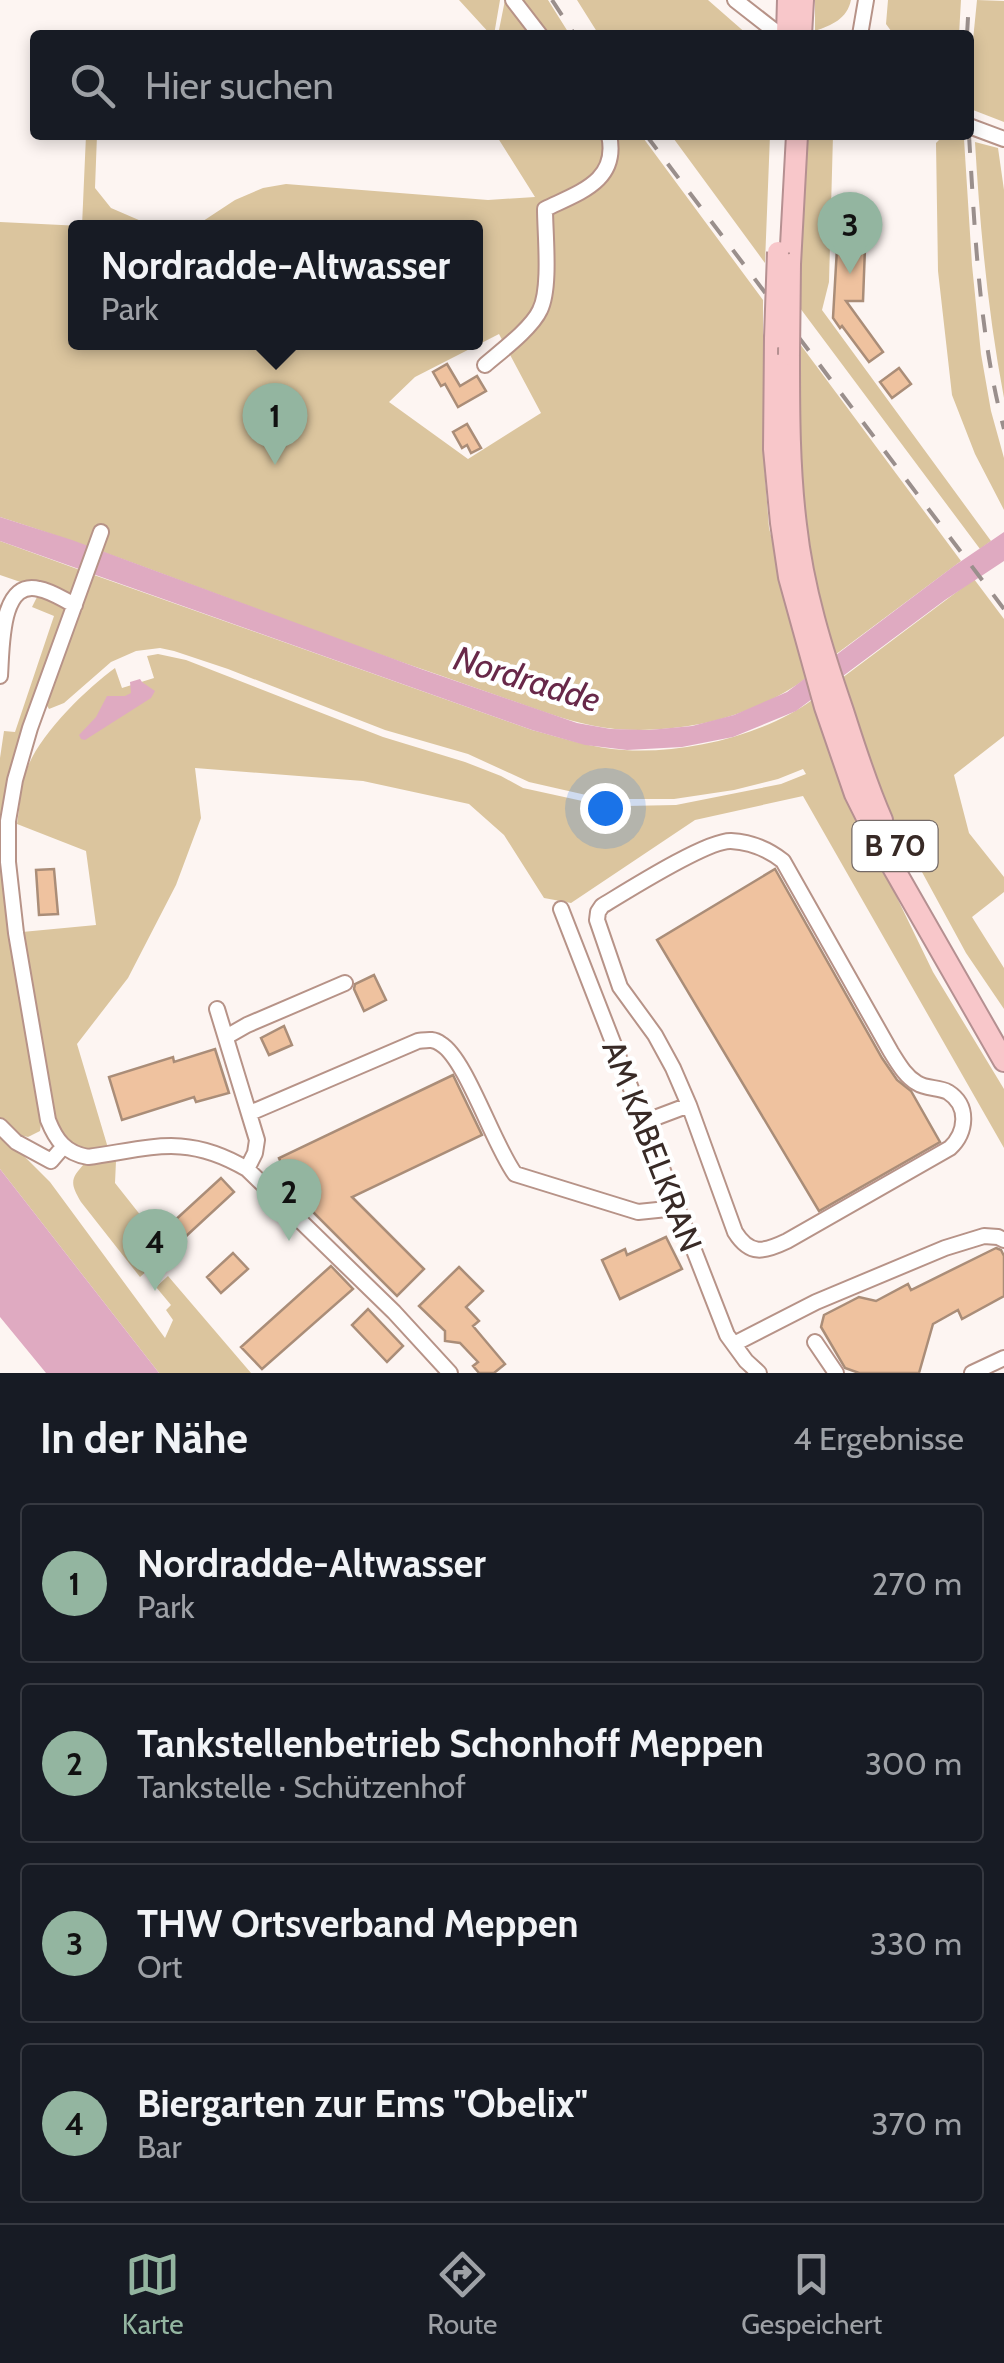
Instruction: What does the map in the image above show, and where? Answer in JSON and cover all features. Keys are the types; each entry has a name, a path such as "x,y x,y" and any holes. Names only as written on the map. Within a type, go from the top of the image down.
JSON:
{"highway":[{"path":"785,30 788,0"},
{"path":"801,30 802,0"},
{"name":"B 70","path":"783,140 789,449 813,641"},
{"name":"B 70","path":"796,140 775,338 774,450 789,577 832,703 855,794 1004,1061"},
{"name":"B 70","path":"832,703 894,844 1004,1035"}],"street":[{"path":"513,0 536,30"},
{"path":"735,0 777,30"},
{"path":"861,30 866,0"},
{"path":"974,128 1004,139"},
{"path":"485,365 522,333 540,311 546,283 545,209 602,177 610,164 611,140"},
{"path":"100,535 30,728 8,821 12,898 48,1120 63,1147 75,1155 88,1157 168,1144 219,1154 247,1169 394,1312 450,1373"},
{"path":"0,676 7,604 13,593 25,587 42,589 75,605"},
{"path":"728,840 750,844 783,861 906,1075 920,1086 948,1092 963,1114 964,1127 950,1148 787,1241 759,1250 749,1248 735,1232 690,1105 655,1035 620,986 596,920 602,906 708,846 728,840"},
{"name":"AM KABELKRAN","path":"561,909 721,1322 746,1361 759,1373"},
{"path":"226,1037 345,983"},
{"path":"217,1009 257,1140 247,1169"},
{"path":"250,1114 431,1039 445,1046 460,1067 504,1160 515,1174 638,1212 677,1208"},
{"path":"644,1122 690,1105"},
{"path":"0,1126 16,1142 51,1161 63,1147"},
{"path":"734,1344 816,1302 945,1248 984,1236 1004,1240"},
{"path":"815,1342 836,1373"},
{"path":"972,1373 1004,1358"}],"shaded area":[{"path":"459,0 500,0 495,30 486,30"},
{"path":"505,0 548,0 567,30 499,30"},
{"path":"577,0 708,0 742,30 596,30"},
{"path":"815,0 851,0 842,17 815,30"},
{"path":"888,0 961,0 959,30 890,30 886,24"},
{"path":"977,0 1004,1 1004,122 974,110"},
{"path":"86,140 97,140 95,188 111,208 139,220 82,220"},
{"path":"499,140 645,140 763,300 763,450 769,528 808,677 764,703 691,726 640,730 592,726 387,657 0,517 0,222 68,225 68,350 468,350 415,377 389,402 468,459 541,413 499,334 483,342 483,220 205,220 235,200 263,188 286,184 488,200 535,197"},
{"path":"675,140 770,140 765,263"},
{"path":"805,140 833,140 829,282 822,310 991,541 980,549 800,308"},
{"path":"964,140 981,354 1004,458 1004,510 975,454 952,395 938,271 936,143"},
{"path":"975,142 998,148 1004,190 1004,398 985,271"},
{"path":"797,340 961,561 835,655 817,597 803,516"},
{"path":"0,517 421,669 577,723 611,729 692,726 734,715 787,692 1004,532 1004,561 796,711 733,737 682,747 627,750 585,745 532,730 0,541"},
{"path":"0,541 80,570 23,725 3,809 1,863 42,1117 40,1131 28,1137 15,1134 0,1119 0,758 4,731 15,732 54,616 32,607 41,589 0,575"},
{"path":"94,575 532,730 600,747 672,749 722,740 770,724 812,700 855,811 933,972 1004,1089 1004,1148 803,796 695,820 571,903 544,898 504,835 469,804 363,781 195,768 201,818 176,885 128,978 77,1044 108,1148 85,1149 70,1144 52,1110 22,932 96,925 86,851 17,824 25,776 33,756 78,700 115,668 122,688 154,678 147,656 158,654 186,660 383,737 465,762 523,788 587,802 676,805 781,784 806,774 803,769 734,790 674,799 586,795 529,782 468,754 385,730 228,669 160,648 136,651 111,662 64,703 49,709 46,704"},
{"path":"974,579 1004,619 1004,736 954,775 969,833 1004,877 1004,892 972,917 1004,968 1004,1009 966,953 891,815 864,757 842,678"},
{"path":"140,679 155,691 151,698 81,739 79,735 96,717 107,696 131,693 130,682"},
{"path":"0,1132 50,1182 165,1338 173,1320 166,1310 171,1305 156,1287 168,1276 251,1373 159,1373 0,1169"},
{"path":"116,1161 115,1183 149,1226 143,1247 156,1263 140,1277 81,1202 73,1186 74,1177 85,1163"},
{"path":"0,1169 159,1373 46,1373 0,1317"}],"building":[{"path":"837,248 865,248 863,301 846,301 883,352 869,362 833,318"},
{"path":"447,364 460,386 477,376 486,391 458,407 433,372"},
{"path":"899,368 911,384 892,398 880,382"},
{"path":"467,424 481,448 471,453 467,445 462,448 453,432"},
{"path":"54,869 58,914 39,915 36,870"},
{"path":"775,869 882,1058 897,1080 911,1091 940,1142 819,1211 657,940"},
{"path":"374,975 386,1000 364,1011 355,984"},
{"path":"284,1026 292,1045 269,1055 261,1038"},
{"path":"215,1049 229,1093 196,1102 194,1097 122,1120 109,1077"},
{"path":"453,1075 482,1135 352,1197 424,1269 397,1296 294,1193 279,1158"},
{"path":"221,1178 234,1192 171,1250 160,1234"},
{"path":"666,1237 682,1269 620,1299 602,1260 625,1249 627,1255"},
{"path":"996,1248 1004,1256 1004,1296 962,1319 958,1310 933,1324 919,1373 859,1373 845,1368 821,1327 824,1315 859,1297 876,1301 908,1284 911,1290"},
{"path":"233,1253 248,1269 221,1293 207,1277"},
{"path":"331,1266 353,1289 262,1369 241,1347"},
{"path":"459,1267 483,1291 466,1307 479,1321 473,1326 505,1364 494,1373 479,1373 473,1366 478,1362 460,1343 445,1341 445,1331 419,1306"},
{"path":"368,1309 403,1346 387,1362 352,1325"}],"railway":[{"path":"552,0 572,30"},
{"path":"967,30 969,0"},
{"path":"650,140 1004,609"},
{"path":"969,140 984,320 1004,429"}],"place":[{"name":"THW Ortsverband Meppen","path":"850,274"},
{"name":"Nordradde-Altwasser","path":"275,465"},
{"name":"Tankstellenbetrieb Schonhoff Meppen","path":"289,1241"},
{"name":"Biergarten zur Ems \"Obelix\"","path":"155,1291"}],"water label":[{"name":"Nordradde","path":"527,679"}]}
